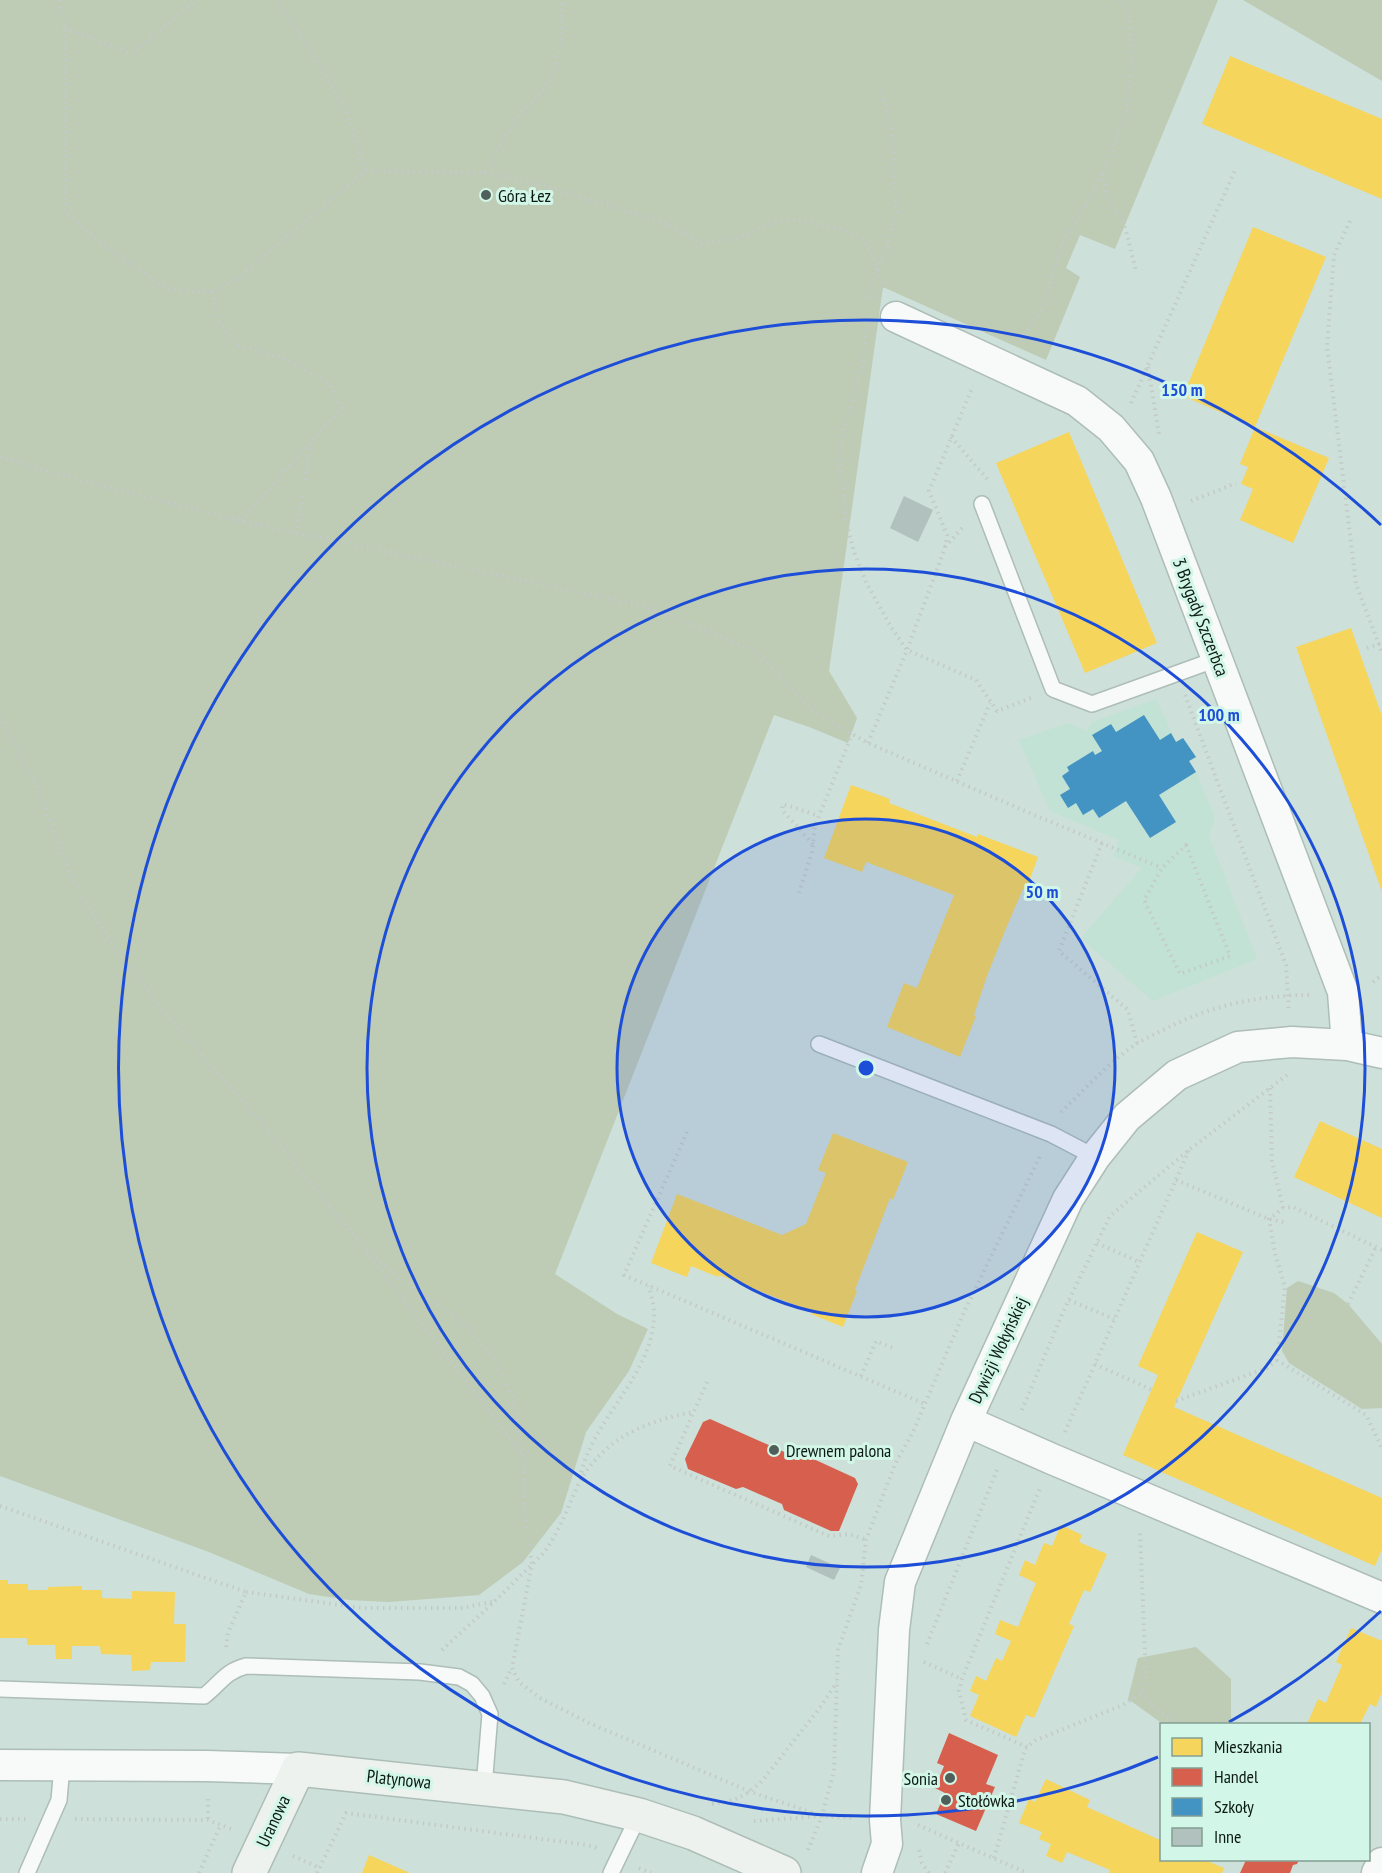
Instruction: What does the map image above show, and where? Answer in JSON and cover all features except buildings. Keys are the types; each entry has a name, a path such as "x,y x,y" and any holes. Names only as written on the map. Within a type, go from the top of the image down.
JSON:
{"street":[{"name":"3 Brygady Szczerbca","path":"881,318 992,361 1077,401 1111,428 1139,461 1156,498 1343,992 1347,1045"},
{"name":"Dywizji Wołyńskiej","path":"877,1873 887,1844 885,1820 894,1630 900,1582 966,1420 1068,1199 1095,1157 1127,1117 1177,1074 1239,1047 1292,1042 1347,1045 1382,1053"},
{"path":"966,1420 1374,1595"},
{"name":"Platynowa","path":"0,1765 298,1769 564,1797 639,1815 795,1865"},
{"name":"Uranowa","path":"249,1873 298,1769"},
{"path":"1377,1873 1382,1863"}],"lane":[{"path":"981,504 1053,689 1092,704 1217,659"},
{"path":"819,1044 1051,1134 1095,1157"},
{"path":"0,1689 204,1696 217,1686 227,1673 246,1666 420,1672 459,1677 472,1684 482,1696 490,1714 484,1787"},
{"path":"27,1873 59,1800 62,1766"},
{"path":"612,1873 639,1815"}],"path":[{"path":"60,0 65,28 65,212 97,240 168,290 212,292 237,279 365,171 485,173 520,179 666,223 702,244 738,238 778,221 801,220 838,228 862,237 877,270 881,318 863,357 840,447 839,465 844,485 845,517 854,552 866,582 891,627 907,650 976,680 997,711 1053,689"},
{"path":"65,28 132,54 196,0"},
{"path":"277,0 344,105 365,171"},
{"path":"485,173 515,119 537,98 553,77 561,44 562,0"},
{"path":"868,742 907,650 945,548 947,535 929,491 992,361 1040,314 1064,240 1086,206 1104,170 1127,111 1131,63 1130,19 1119,0"},
{"path":"868,304 870,285 887,248 897,213 893,173 894,148 879,89"},
{"path":"1134,396 1236,168"},
{"path":"1104,170 1106,199 1124,223 1136,271"},
{"path":"1350,221 1334,255 1327,346 1356,584 1382,653"},
{"path":"212,292 221,325 239,345 287,360 330,384 341,408 241,521"},
{"path":"1148,366 1160,440"},
{"path":"296,533 311,442"},
{"path":"0,457 241,521 644,606 758,652 811,710 852,734 957,782 1162,868"},
{"path":"1182,505 1236,483"},
{"path":"1367,648 1380,643"},
{"path":"1177,674 1286,965 1288,995"},
{"path":"957,782 991,702"},
{"path":"0,717 37,786 74,883 115,950 360,1243 523,1455"},
{"path":"799,893 813,844 815,826 852,734"},
{"path":"813,844 782,810 783,804 819,816"},
{"path":"1102,843 1059,951 1128,1010 1137,1043"},
{"path":"1186,845 1230,956 1180,974 1144,900 1162,868 1186,845"},
{"path":"925,1649 1009,1440 1069,1299 1110,1216 1294,1069"},
{"path":"1270,1088 1272,1161 1283,1208"},
{"path":"687,1132 624,1275 925,1404 895,1464 866,1540 861,1585 838,1650 834,1770 822,1816 795,1865"},
{"path":"1027,1747 966,1720 959,1691 962,1679 1053,1459 1190,1150"},
{"path":"1176,1180 1269,1219 1288,1223"},
{"path":"1269,1219 1283,1208 1293,1208 1382,1250"},
{"path":"1176,1401 1267,1368 1278,1360 1285,1287 1275,1253 1269,1219"},
{"path":"360,1243 403,1281 464,1323 493,1356 512,1396 523,1455 524,1511 532,1564 512,1668 519,1682 540,1698 589,1723 751,1791 822,1816"},
{"path":"1096,1243 1139,1262"},
{"path":"1348,1304 1376,1247"},
{"path":"580,1483 583,1467 610,1412 634,1377 652,1339 655,1315 648,1285"},
{"path":"1069,1299 1114,1319"},
{"path":"861,1376 876,1341 895,1349"},
{"path":"1278,1360 1366,1415 1382,1448"},
{"path":"1095,1364 1152,1390"},
{"path":"707,1382 670,1466 830,1536 850,1534 866,1540"},
{"path":"420,1672 545,1551 593,1461 611,1443 622,1436 677,1415 694,1412"},
{"path":"994,1858 1025,1749 1036,1740 1122,1705 1141,1693 1146,1680 1138,1495"},
{"path":"0,1506 246,1592 374,1609 461,1608 495,1601"},
{"path":"224,1654 228,1634 246,1592"},
{"path":"931,1665 962,1679"},
{"path":"704,1806 734,1802 762,1781 812,1718 837,1682"},
{"path":"1141,1693 1161,1713 1175,1723"},
{"path":"317,1873 346,1813 587,1845 600,1849"},
{"path":"743,1822 822,1816"},
{"path":"0,1819 208,1820 221,1824 199,1873"},
{"path":"912,1822 1027,1873"},
{"path":"945,1873 959,1843"},
{"path":"639,1868 651,1873"}],"shaded area":[{"path":"0,0 1218,0 1115,249 1080,235 1066,268 1080,277 1046,360 883,287 829,671 857,718 848,743 774,715 555,1274 617,1314 648,1329 629,1371 586,1432 561,1513 523,1562 479,1595 389,1602 349,1600 309,1594 209,1552 0,1476"},
{"path":"1243,0 1382,0 1382,81"},
{"path":"1156,699 1176,742 1183,738 1196,757 1190,761 1215,818 1209,836 1257,959 1153,1001 1081,938 1142,868 1113,856 1119,840 1050,811 1019,740 1068,723 1087,731 1092,722"},
{"path":"1298,1281 1334,1293 1348,1304 1382,1344 1382,1408 1362,1409 1289,1363 1282,1351 1287,1288"},
{"path":"1196,1647 1231,1679 1231,1720 1228,1723 1162,1723 1128,1699 1138,1658"}],"place":[{"name":"Góra Łez","path":"486,195"},
{"name":"Drewnem palona","path":"774,1450"},
{"name":"Sonia","path":"950,1778"},
{"name":"Stołówka","path":"946,1800"}]}
